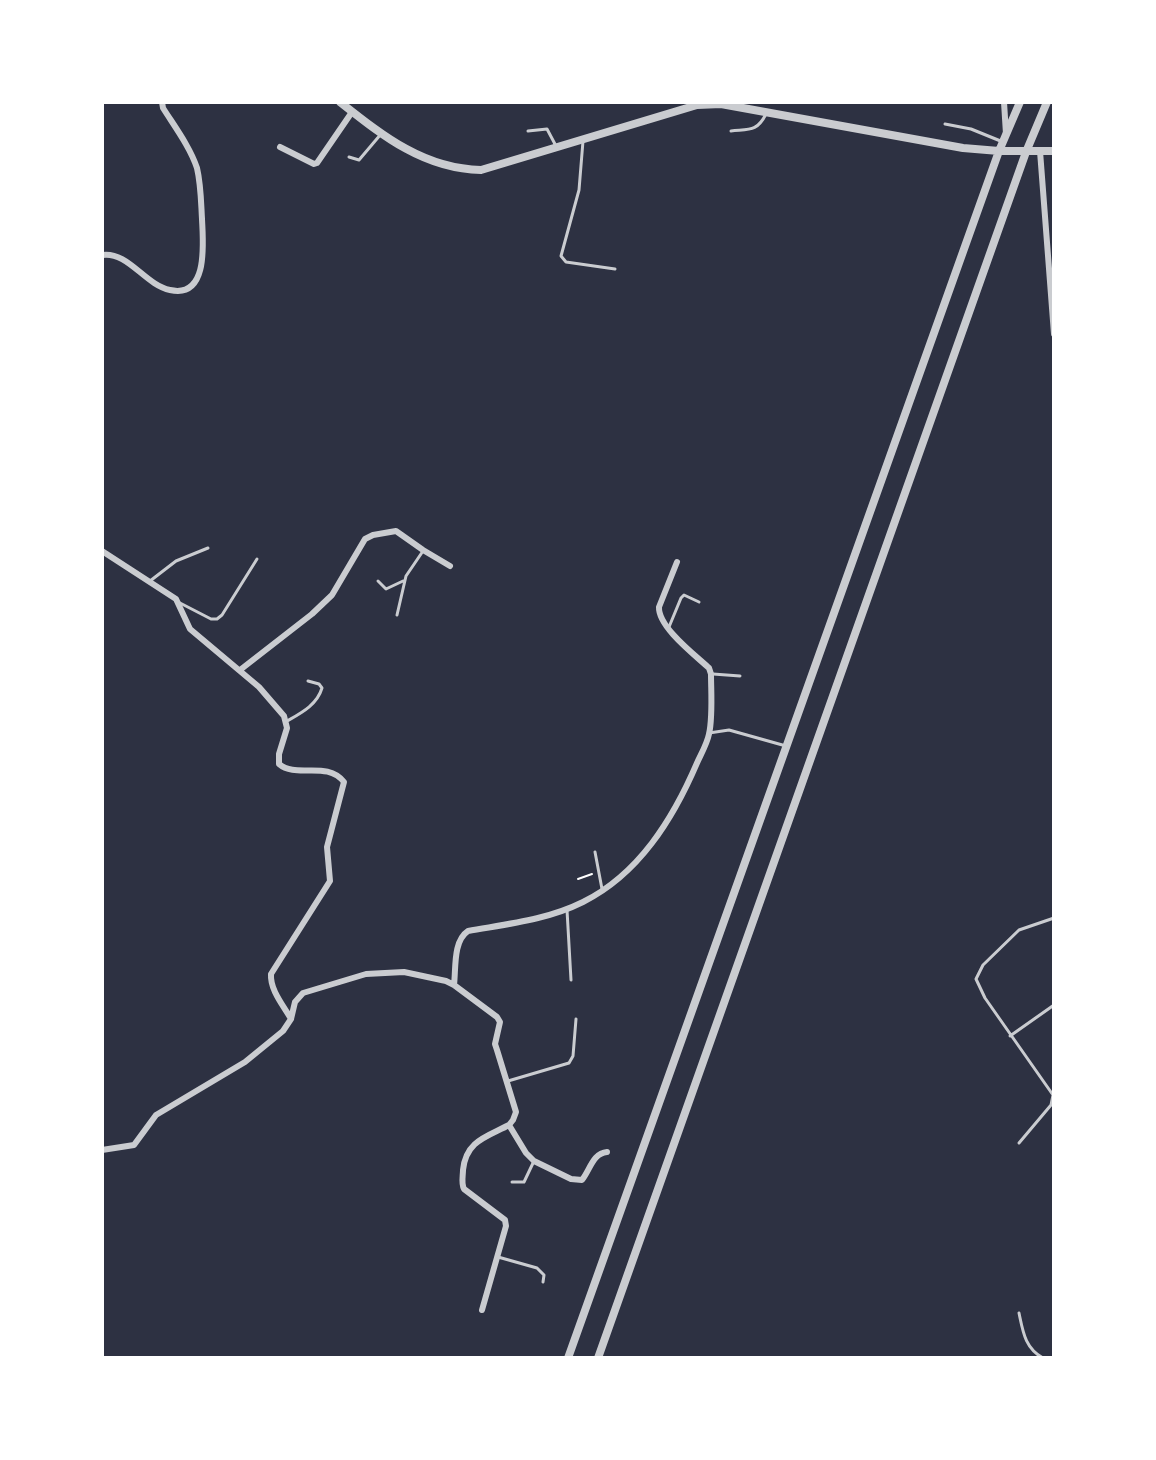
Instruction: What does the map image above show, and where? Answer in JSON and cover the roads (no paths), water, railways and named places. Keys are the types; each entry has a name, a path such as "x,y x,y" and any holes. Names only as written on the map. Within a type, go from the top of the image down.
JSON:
{"street":[{"path":"102,255 110,254 119,257 156,285 171,291 183,291 194,283 201,270 204,254 197,169 190,151 163,108 162,102"},
{"path":"340,102 381,134 430,161 467,170 481,170 698,104 720,104 963,148 999,152 1054,151"},
{"path":"1004,102 1004,138"},
{"path":"568,1358 1004,138 1020,102"},
{"path":"598,1358 1026,152 1047,102"},
{"path":"280,147 314,164 317,163 352,112"},
{"path":"1040,152 1054,334"},
{"path":"240,670 312,614 332,595 365,539 373,535 396,531 450,566"},
{"path":"102,550 176,599 180,603 190,629 259,687 287,722 279,754 279,764 288,769 323,770 341,778 344,787 327,847 330,881 271,974 273,989 291,1019"},
{"path":"454,985 459,941 462,934 468,931 535,920 582,903 613,885 638,860 666,824 686,789 710,733 711,674 709,668 668,629 658,614 677,562"},
{"path":"102,1150 134,1145 156,1115 253,1056 283,1031 291,1019 296,1002 303,993 366,974 404,972 446,981 497,1017 500,1022 495,1044 516,1112 509,1125 476,1142 470,1147 464,1159 462,1185 467,1192 505,1220 506,1226 482,1310"},
{"path":"509,1125 526,1153 534,1161 577,1181 585,1176 596,1156 601,1152 607,1152"}],"lane":[{"path":"731,131 755,129 767,114"},
{"path":"945,124 1004,138"},
{"path":"528,131 550,130 557,147"},
{"path":"349,157 359,160 381,134"},
{"path":"583,140 579,190 561,256 566,262 615,269"},
{"path":"149,582 176,561 208,548"},
{"path":"397,615 404,580 423,550"},
{"path":"180,603 217,620 257,559"},
{"path":"378,581 386,590 404,580"},
{"path":"668,629 681,597 699,602"},
{"path":"711,674 740,676"},
{"path":"287,722 309,707 321,693 322,688 319,684 308,681"},
{"path":"710,733 729,730 786,746"},
{"path":"595,852 602,891"},
{"path":"567,908 571,980"},
{"path":"1019,1143 1051,1106 1053,1095 985,998 976,979 983,965 1019,930 1054,918"},
{"path":"1010,1035 1054,1005"},
{"path":"506,1082 569,1063 573,1056 576,1019"},
{"path":"512,1182 524,1182 534,1161"},
{"path":"497,1256 537,1268 544,1275 543,1282"},
{"path":"1019,1313 1024,1339 1035,1353 1043,1358"}]}
